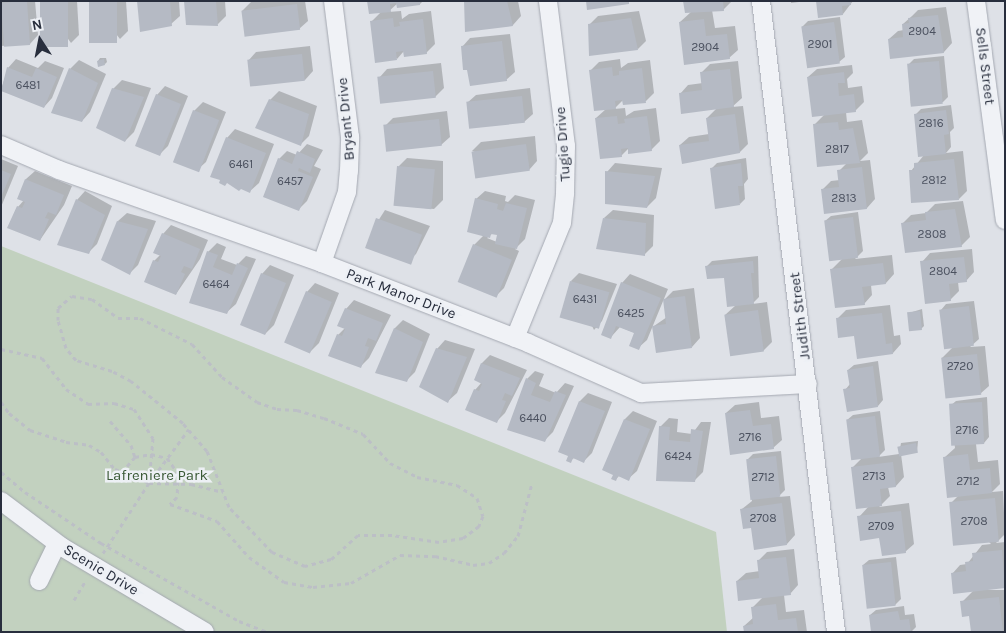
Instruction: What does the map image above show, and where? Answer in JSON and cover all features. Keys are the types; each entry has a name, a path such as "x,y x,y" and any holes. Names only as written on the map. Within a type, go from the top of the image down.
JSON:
{"street":[{"name":"Bryant Drive","path":"322,263 345,199 350,171 350,138 333,1"},
{"name":"Tugie Drive","path":"515,338 562,223 565,193 566,146 548,1"},
{"name":"Judith Street","path":"762,1 836,632"},
{"name":"Sells Street","path":"976,1 1005,220"},
{"name":"Park Manor Drive","path":"1,145 59,170 322,263 515,338 641,393 808,384"},
{"name":"Scenic Drive","path":"1,501 57,544 204,632"},
{"path":"39,581 57,544"}],"path":[{"path":"72,296 92,299 118,318 140,318 157,325 192,344 222,377 257,402 277,409 297,410 324,418 363,434 390,463 417,476 457,485 478,498 483,516 479,526 463,538 439,542 392,535 358,535 331,559 305,566 272,552 230,506 207,451 189,428 131,381 112,371 76,360 66,348 58,320 58,308 72,296"},
{"path":"1,349 42,358 66,389 88,404 114,403 134,409 153,438 150,483"},
{"path":"1,402 9,413 30,430 66,442 89,445 122,472 150,483 223,492"},
{"path":"110,421 131,446 135,457"},
{"path":"74,600 94,566 189,428"},
{"path":"122,472 135,457 151,454 167,458 178,473 177,496 170,504 217,521 249,558 284,582 313,587 351,583 400,555 435,556 473,565 489,564 504,553 518,536 532,483"},
{"path":"1,472 25,492 108,546 239,621 268,632"}],"green space":[{"name":"Lafreniere Park","path":"1,246 716,532 727,632 1,632"}],"building":[{"path":"27,1 30,45 4,47 1,3"},
{"path":"40,1 68,1 68,47 40,47"},
{"path":"89,1 117,1 117,43 89,43"},
{"path":"137,1 170,1 172,26 140,32"},
{"path":"184,1 216,1 218,26 186,25"},
{"path":"367,1 420,1 420,5 397,8 396,3 390,4 391,12 369,14"},
{"path":"464,1 507,1 513,26 465,32"},
{"path":"586,1 629,1 629,4 587,10"},
{"path":"683,1 723,1 724,11 685,13"},
{"path":"816,1 851,1 851,5 842,6 843,15 818,18"},
{"path":"297,4 300,30 245,37 241,11"},
{"path":"938,15 944,53 890,59 888,39 903,37 902,24 909,23 908,18"},
{"path":"393,18 394,27 400,26 399,22 423,19 427,54 404,57 403,51 396,52 397,60 375,63 370,21"},
{"path":"631,18 638,50 589,56 588,24"},
{"path":"704,19 706,36 727,34 730,59 684,65 679,22"},
{"path":"834,22 840,64 807,68 801,27"},
{"path":"502,41 507,81 470,86 467,70 463,70 461,46"},
{"path":"302,54 305,81 250,87 247,60"},
{"path":"104,59 105,65 98,67 97,61"},
{"path":"939,61 943,104 911,107 907,64"},
{"path":"7,67 32,77 36,68 57,77 44,108 1,91"},
{"path":"612,67 613,76 619,75 619,71 642,68 646,103 623,105 622,100 615,101 616,109 594,111 589,70"},
{"path":"69,68 98,83 82,122 51,113"},
{"path":"730,69 734,107 681,114 679,93 702,90 700,72"},
{"path":"433,71 436,98 380,104 377,77"},
{"path":"844,72 845,83 838,83 839,96 854,94 856,112 812,117 807,77"},
{"path":"112,88 144,97 125,142 96,128"},
{"path":"156,94 181,104 160,156 135,146"},
{"path":"522,96 525,123 469,129 466,102"},
{"path":"269,99 309,114 301,146 255,128"},
{"path":"193,110 219,120 199,172 173,162"},
{"path":"946,110 949,134 944,135 946,154 918,157 914,114"},
{"path":"735,114 740,153 682,164 679,145 709,141 706,118"},
{"path":"617,116 618,124 625,123 624,119 647,116 652,151 628,154 628,148 621,149 622,157 600,159 595,118"},
{"path":"439,119 442,146 386,152 383,125"},
{"path":"838,122 839,130 853,128 860,163 817,167 813,124"},
{"path":"226,137 266,153 250,193 241,189 239,191 227,183 225,186 219,183 220,180 210,177"},
{"path":"526,144 530,171 475,178 472,152"},
{"path":"297,151 315,159 310,173 299,168 298,171 313,177 299,211 263,197 278,158 292,164"},
{"path":"954,159 959,200 911,203 909,170 914,170 914,163"},
{"path":"741,163 743,186 738,186 740,205 715,209 710,168"},
{"path":"397,166 435,169 431,209 394,206"},
{"path":"862,167 867,209 824,214 821,189 839,187 837,170"},
{"path":"1,170 11,174 1,197"},
{"path":"605,171 655,176 647,208 605,204"},
{"path":"25,179 64,195 56,215 48,212 45,218 49,219 40,241 7,228 17,206 22,208 25,202 17,199"},
{"path":"475,198 498,204 497,209 503,211 506,203 527,208 517,249 495,244 497,235 491,234 490,238 467,232"},
{"path":"76,199 105,215 89,254 57,245"},
{"path":"955,209 962,247 905,253 901,223 926,220 925,212"},
{"path":"853,217 858,258 829,261 824,221"},
{"path":"376,218 422,235 411,265 365,248"},
{"path":"603,218 646,223 645,256 596,249"},
{"path":"117,221 148,229 130,275 101,260"},
{"path":"162,233 200,249 192,269 184,266 181,272 185,274 176,295 144,282 153,260 158,262 161,256 153,253"},
{"path":"473,244 512,260 497,298 458,282"},
{"path":"207,251 218,255 213,267 232,275 237,263 248,268 227,314 189,303"},
{"path":"964,257 967,282 949,284 951,301 925,304 920,261"},
{"path":"753,261 754,273 751,273 754,304 727,307 724,278 707,279 705,266"},
{"path":"883,263 886,284 862,287 865,305 835,308 830,269"},
{"path":"261,273 286,283 265,335 240,325"},
{"path":"570,281 609,292 599,329 560,318"},
{"path":"621,282 661,298 639,350 629,346 634,333 616,326 611,339 601,335"},
{"path":"306,291 332,302 310,353 284,343"},
{"path":"685,296 692,348 656,353 652,326 666,324 663,299"},
{"path":"969,306 974,346 944,349 939,310"},
{"path":"345,308 383,323 376,341 368,338 365,346 369,347 361,368 328,356 337,334 342,336 345,329 337,326"},
{"path":"758,310 764,352 730,356 724,315"},
{"path":"920,311 922,330 909,331 907,312"},
{"path":"882,313 886,344 892,343 893,354 857,359 854,336 838,338 836,318"},
{"path":"394,328 423,342 407,382 375,373"},
{"path":"436,348 467,357 448,403 419,387"},
{"path":"977,354 981,395 945,399 941,358"},
{"path":"481,363 520,378 512,396 505,393 502,400 506,401 497,423 465,410 474,389 479,391 482,384 474,380"},
{"path":"873,366 878,407 847,412 843,389 850,388 847,370"},
{"path":"526,378 536,383 531,395 550,402 555,391 566,395 545,442 507,430"},
{"path":"579,401 605,411 584,463 573,458 571,463 566,461 568,456 558,452"},
{"path":"982,402 984,444 951,446 949,404"},
{"path":"750,410 753,426 771,424 774,449 730,455 725,413"},
{"path":"875,416 880,457 851,460 846,420"},
{"path":"624,419 650,429 629,481 618,476 616,481 611,479 613,475 602,470"},
{"path":"659,426 670,427 669,440 690,442 691,429 703,431 695,482 656,481"},
{"path":"916,443 918,453 899,456 897,447"},
{"path":"968,454 970,470 990,468 992,493 947,498 943,457"},
{"path":"776,456 780,497 750,500 746,459"},
{"path":"893,462 896,487 880,489 882,506 856,509 851,467"},
{"path":"995,498 999,542 953,546 949,502"},
{"path":"782,503 787,545 754,550 751,528 743,529 740,509"},
{"path":"901,511 906,553 882,556 879,538 860,541 857,516"},
{"path":"1002,550 1005,588 953,594 951,573 966,571 965,562 973,561 972,553"},
{"path":"786,557 791,595 738,601 736,581 759,578 757,560"},
{"path":"891,562 896,606 867,609 862,565"},
{"path":"999,597 1003,632 971,632 969,616 962,617 960,601"},
{"path":"776,604 778,620 796,618 798,632 744,632 743,626 753,624 751,607"},
{"path":"898,611 900,620 909,619 911,632 871,632 869,615"}]}
